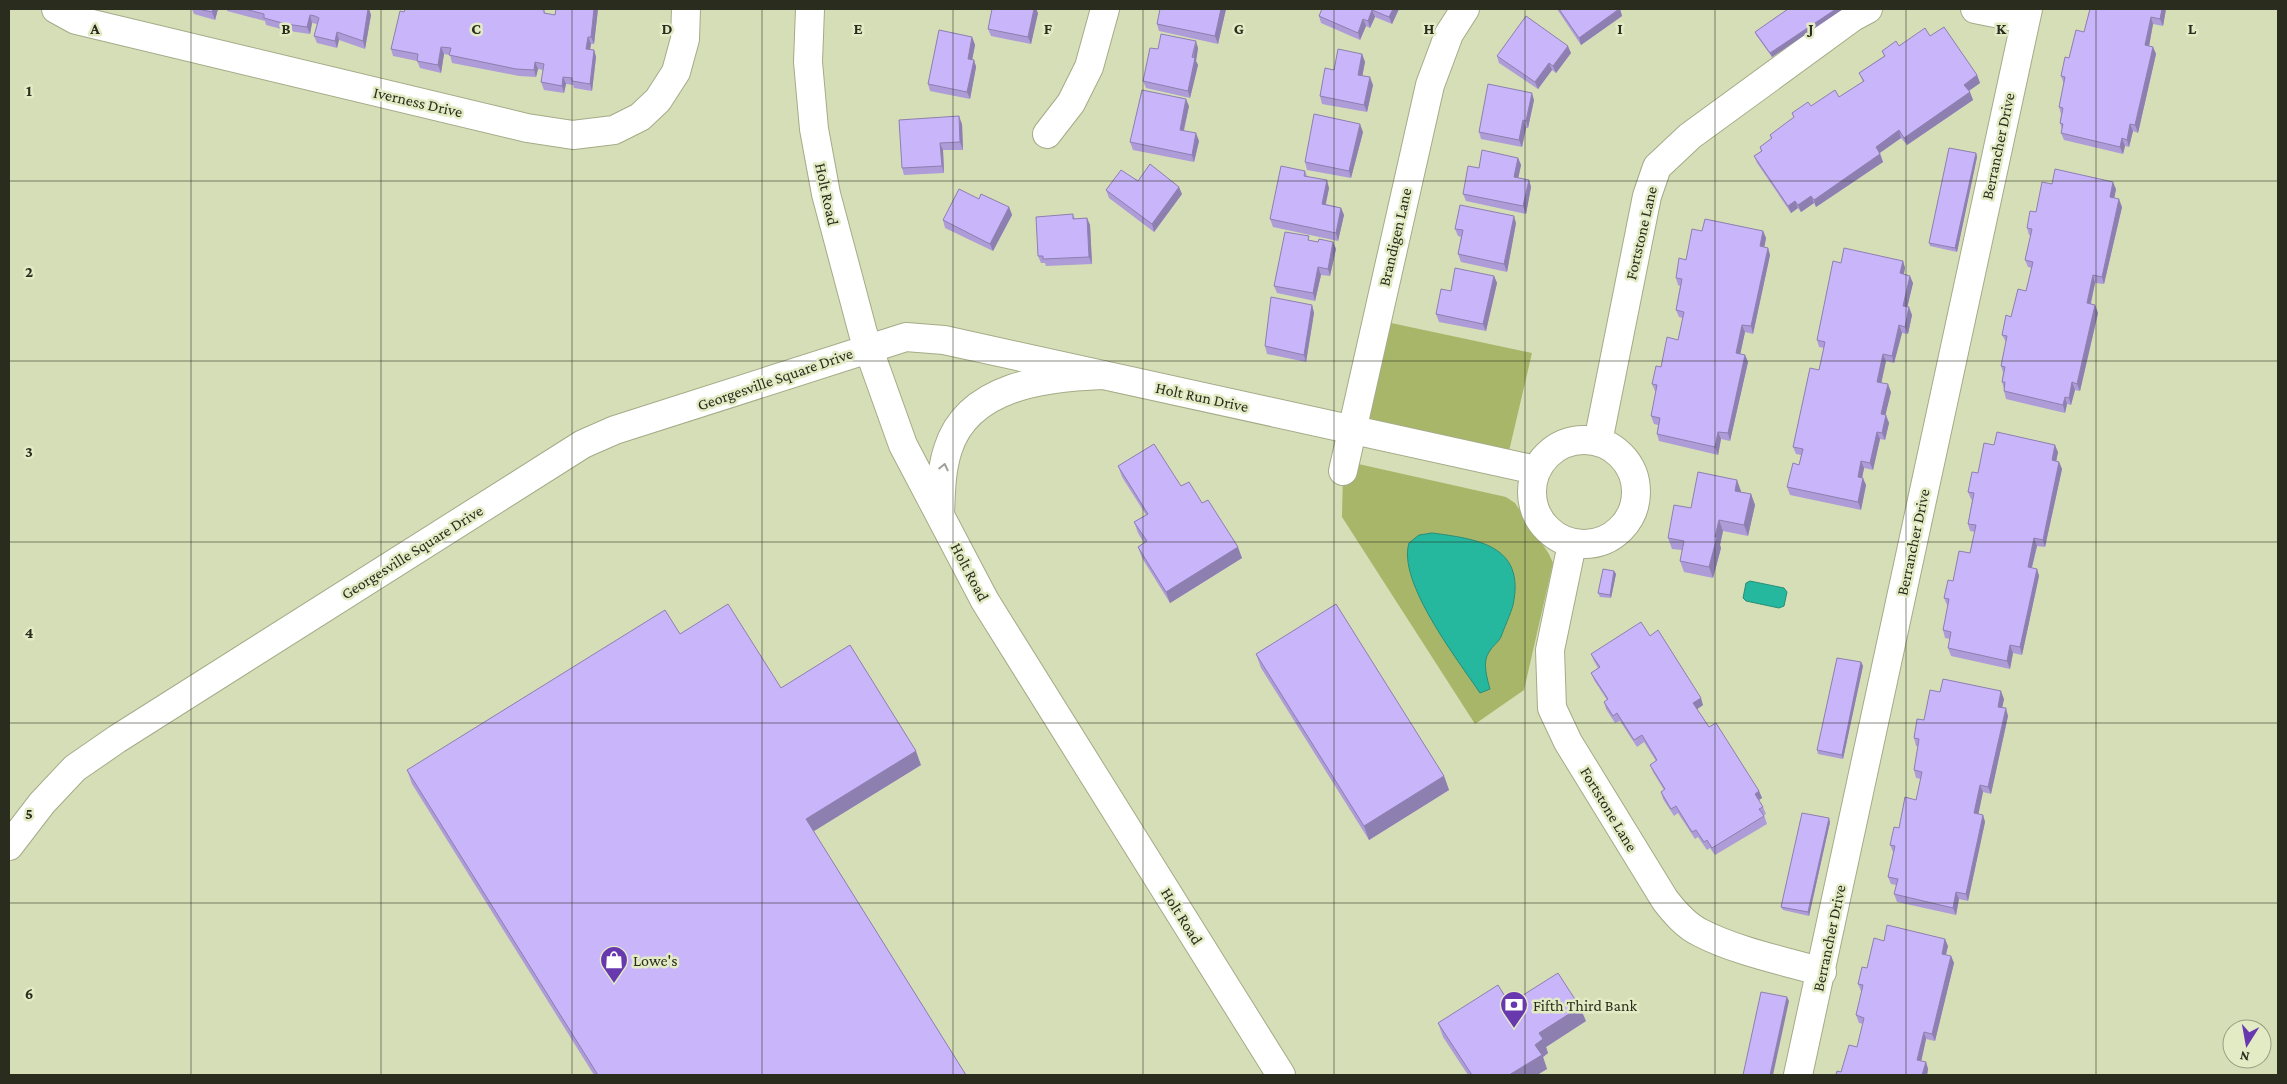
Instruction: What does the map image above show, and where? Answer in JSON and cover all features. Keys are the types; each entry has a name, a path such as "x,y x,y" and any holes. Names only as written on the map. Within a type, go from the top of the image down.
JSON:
{"street":[{"name":"Iverness Drive","path":"66,14 527,128 573,135 614,130 640,117 658,100 676,72 685,38 686,9"},
{"name":"Holt Road","path":"810,9 808,62 814,129 826,194 868,348 903,444 985,601 1281,1075"},
{"path":"1047,134 1071,103 1089,66 1105,9"},
{"name":"Brandigen Lane","path":"1342,471 1430,85 1449,34 1465,9"},
{"name":"Fortstone Lane","path":"1598,442 1646,196 1657,167 1690,136 1853,17 1868,9"},
{"path":"1975,9 2026,14"},
{"name":"Berrancher Drive","path":"1798,1075 1822,972 2026,14"},
{"name":"Holt Run Drive","path":"868,348 906,337 944,340 1536,470"},
{"name":"Georgesville Square Drive","path":"9,846 42,803 75,768 117,739 583,444 615,430 694,406 868,348"},
{"path":"940,515 942,475 948,448 957,428 975,409 996,395 1023,385 1065,376 1103,375"},
{"path":"1580,440 1598,442 1616,451 1630,466 1636,485 1635,506 1626,524 1611,538 1592,545 1572,544 1551,534 1536,515 1531,493 1536,470 1547,455 1562,445 1580,440"},
{"name":"Fortstone Lane","path":"1572,544 1550,650 1552,708 1568,742 1665,900 1681,919 1701,933 1729,944 1822,972"}],"green space":[{"path":"1377,320 1532,353 1506,464 1352,430"},
{"path":"1345,461 1506,497 1515,503 1549,554 1553,563 1524,690 1475,724 1342,517"}],"water":[{"path":"1432,533 1465,538 1481,543 1505,557 1512,569 1515,585 1513,605 1501,637 1487,656 1486,670 1490,689 1480,693 1432,620 1420,599 1412,578 1408,559 1409,543 1419,535"},
{"path":"1750,581 1784,588 1787,592 1784,606 1779,608 1746,601 1743,598 1746,583"}],"building":[{"path":"198,9 213,9 212,12"},
{"path":"245,9 368,9 363,41 337,32 335,41 314,36 319,18 315,16 310,15 307,27 264,18 264,14"},
{"path":"405,9 540,9 544,10 544,13 555,15 556,9 594,9 591,37 588,37 586,49 594,50 590,84 572,81 572,78 563,77 562,86 541,82 544,64 535,62 534,70 516,69 449,55 451,48 441,47 438,65 417,61 418,54 391,49 400,11 404,12"},
{"path":"992,9 1034,9 1028,37 988,29"},
{"path":"1160,9 1221,9 1215,36 1157,24"},
{"path":"1322,9 1393,9 1389,17 1372,10 1368,21 1363,19 1358,33 1319,16"},
{"path":"1559,9 1619,9 1579,38"},
{"path":"1788,9 1836,9 1770,53 1755,32"},
{"path":"2090,9 2162,9 2160,19 2151,17 2145,45 2153,47 2135,125 2130,124 2127,140 2122,138 2120,147 2061,133 2063,124 2060,123 2063,108 2059,107 2065,77 2061,76 2065,57 2069,58 2076,30 2084,32"},
{"path":"1526,16 1568,46 1553,66 1549,63 1535,82 1497,56"},
{"path":"1944,27 1977,75 1964,85 1970,92 1904,138 1899,130 1876,147 1880,154 1814,200 1811,196 1798,205 1795,201 1788,206 1754,156 1762,151 1760,147 1772,138 1770,135 1794,117 1792,113 1808,102 1811,106 1835,90 1839,97 1864,81 1859,73 1885,56 1882,51 1896,41 1899,46 1925,28 1930,36"},
{"path":"939,30 972,37 968,59 974,60 967,92 928,84"},
{"path":"1161,34 1196,41 1192,57 1195,58 1188,91 1143,81 1150,48 1158,49"},
{"path":"1338,49 1362,54 1358,75 1370,77 1364,105 1320,96 1325,68 1334,70"},
{"path":"1488,84 1532,93 1526,121 1523,120 1519,140 1479,132"},
{"path":"1142,90 1186,99 1180,130 1196,133 1192,155 1130,142"},
{"path":"1314,114 1360,124 1349,171 1305,162"},
{"path":"959,116 960,142 940,143 942,166 902,168 899,120"},
{"path":"1949,148 1976,153 1955,248 1929,243"},
{"path":"1482,150 1518,158 1514,177 1529,180 1523,206 1463,194 1468,166 1479,168"},
{"path":"1150,164 1179,187 1152,224 1106,190 1121,170 1138,181"},
{"path":"1281,166 1305,171 1304,176 1327,180 1322,204 1341,208 1336,233 1270,219"},
{"path":"2055,169 2113,182 2110,197 2119,199 2102,277 2093,275 2087,303 2095,305 2077,384 2072,382 2069,398 2065,397 2063,405 2004,391 2005,382 2002,382 2005,367 2001,366 2007,336 2002,335 2006,315 2011,317 2018,289 2026,291 2033,262 2025,260 2032,229 2027,228 2030,211 2036,212 2042,182 2052,184"},
{"path":"959,189 979,199 981,194 1009,207 990,244 943,220"},
{"path":"1460,205 1514,216 1504,264 1458,254 1463,230 1455,229"},
{"path":"1073,214 1073,219 1087,218 1089,257 1043,259 1043,256 1038,256 1036,217"},
{"path":"1705,219 1763,231 1760,246 1768,248 1751,326 1742,325 1736,353 1745,355 1728,433 1718,432 1715,447 1657,434 1660,418 1651,416 1657,385 1652,384 1656,366 1661,367 1667,337 1678,340 1684,312 1676,310 1682,279 1676,278 1679,258 1686,260 1692,229 1702,231"},
{"path":"1285,232 1309,236 1308,240 1318,242 1319,239 1333,242 1328,269 1318,267 1313,293 1274,286"},
{"path":"1844,248 1903,261 1900,273 1910,276 1903,306 1909,307 1905,327 1899,325 1892,356 1883,354 1877,382 1888,384 1881,414 1886,415 1882,433 1877,432 1870,463 1861,461 1858,477 1863,478 1858,502 1787,487 1793,463 1799,465 1803,449 1793,447 1810,368 1819,370 1825,342 1817,340 1833,261 1841,263"},
{"path":"1455,268 1494,276 1483,324 1436,314 1441,289 1451,291"},
{"path":"1271,297 1312,305 1304,355 1265,346"},
{"path":"1997,432 2055,445 2052,460 2059,462 2043,540 2034,538 2028,567 2037,569 2020,647 2010,645 2007,661 1948,648 1951,632 1943,630 1949,599 1944,598 1948,580 1953,581 1959,551 1970,553 1976,525 1968,524 1974,493 1968,492 1972,472 1978,473 1984,443 1994,445"},
{"path":"1154,444 1181,486 1189,482 1202,503 1208,500 1238,547 1166,592 1138,547 1147,541 1134,522 1148,514 1118,466"},
{"path":"1698,472 1737,480 1735,491 1751,494 1744,525 1719,520 1715,537 1717,537 1709,567 1680,561 1684,541 1668,538 1674,505 1691,508"},
{"path":"1603,569 1614,571 1610,595 1598,593"},
{"path":"728,604 781,688 850,645 916,751 806,819 966,1075 598,1075 407,770 665,610 680,634"},
{"path":"1336,604 1444,776 1364,826 1256,654"},
{"path":"1641,622 1650,636 1658,630 1701,698 1693,703 1709,727 1716,723 1759,791 1755,794 1763,807 1759,809 1764,816 1712,848 1707,840 1704,842 1696,830 1692,832 1676,806 1671,809 1661,792 1665,789 1650,765 1657,760 1642,735 1634,740 1617,713 1613,716 1604,702 1608,699 1591,673 1600,667 1591,654"},
{"path":"1837,658 1861,662 1842,755 1817,750"},
{"path":"1943,679 2001,691 1998,707 2006,708 1988,787 1980,785 1974,813 1983,815 1966,894 1956,892 1953,908 1894,894 1898,879 1888,877 1895,846 1890,845 1894,827 1899,828 1905,797 1916,800 1922,772 1914,770 1919,739 1914,738 1917,719 1924,720 1930,690 1940,692"},
{"path":"1802,813 1829,818 1808,912 1781,907"},
{"path":"1887,925 1945,939 1942,954 1951,956 1932,1034 1924,1032 1917,1060 1926,1062 1922,1075 1836,1075 1837,1071 1841,1072 1849,1045 1857,1047 1864,1018 1856,1015 1863,985 1858,984 1862,967 1867,968 1874,938 1884,941"},
{"name":"Fifth Third Bank","path":"1558,973 1580,1007 1539,1033 1543,1039 1535,1045 1542,1055 1509,1075 1472,1075 1438,1023 1498,985 1506,998 1516,991 1520,997"},
{"path":"1761,992 1787,997 1770,1075 1743,1075"}],"place":[{"name":"Lowe's","path":"614,984"},
{"name":"Fifth Third Bank","path":"1514,1029"}]}
